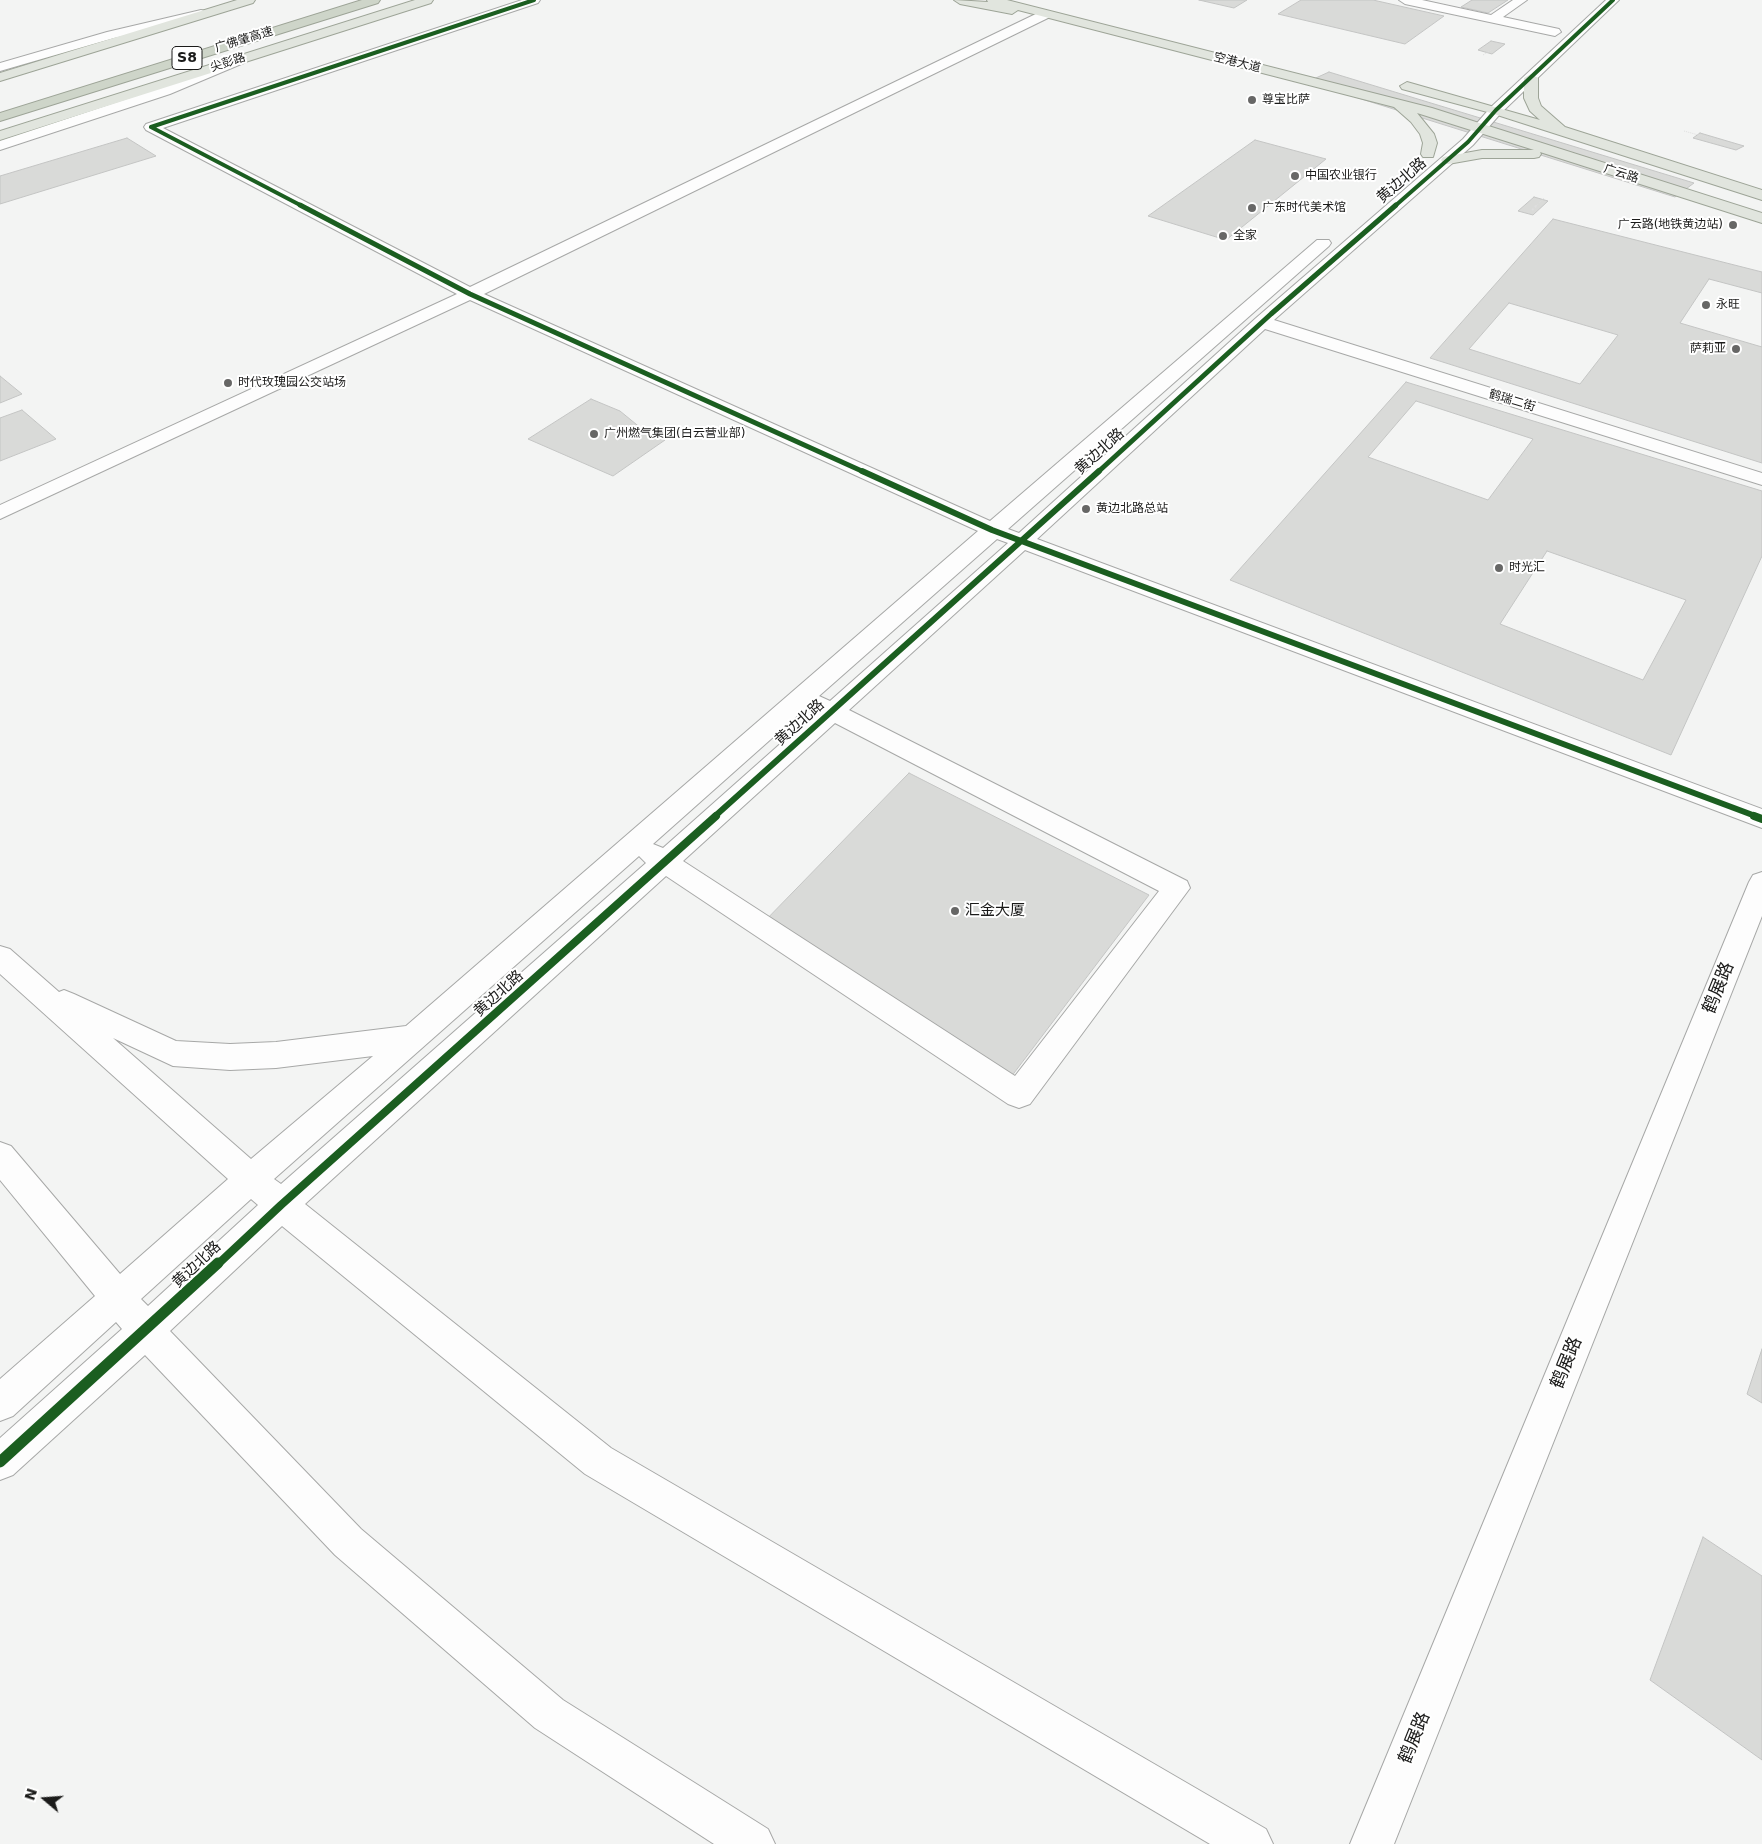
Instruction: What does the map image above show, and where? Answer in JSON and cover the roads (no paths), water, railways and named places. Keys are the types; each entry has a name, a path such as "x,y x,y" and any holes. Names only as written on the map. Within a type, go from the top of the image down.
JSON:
{"highway":[{"name":"广佛肇高速","path":"0,116 374,0"}],"main road":[{"path":"0,77 248,0"},
{"name":"尖彭路","path":"0,136 248,56 433,0"},
{"path":"960,0 997,8 1046,14"},
{"name":"空港大道","path":"994,0 1398,103 1481,128"},
{"path":"1294,77 1310,69"},
{"path":"1530,78 1531,98 1535,108 1564,132"},
{"name":"广云路","path":"1390,82 1414,88 1449,91 1483,97 1496,110 1762,195"},
{"path":"1398,103 1423,128 1430,143 1440,143"},
{"name":"广云路","path":"1481,128 1762,218"},
{"path":"1448,160 1482,154 1508,153 1569,157"},
{"path":"1637,179 1663,164"}],"street":[{"path":"534,0 151,127 470,294 1021,543 1762,819"},
{"path":"1405,0 1493,19 1558,29 1542,44"},
{"path":"1493,19 1521,0"},
{"name":"黄边北路","path":"0,1462 146,1331 281,1205 1021,543 1262,322 1448,160 1481,128 1496,110 1613,0"},
{"path":"0,67 112,35 212,11"},
{"path":"0,513 470,294 1046,14"},
{"path":"0,146 165,91 248,56"},
{"name":"黄边北路","path":"1414,166 1462,122 1483,97"},
{"name":"黄边北路","path":"0,1403 116,1297 250,1179 1336,232"},
{"name":"鹤瑞二街","path":"1262,322 1762,479"},
{"path":"1103,434 1129,444"},
{"path":"636,842 1019,1095 1177,888 803,696"},
{"name":"鹤展路","path":"1372,1844 1762,882"},
{"path":"0,957 250,1179 598,1462 834,1598 1251,1844"},
{"path":"36,988 173,1053 230,1057 276,1055 412,1038"},
{"path":"0,1156 146,1331 348,1542 549,1714 754,1844"}],"place":[{"name":"尊宝比萨","path":"1252,100"},
{"name":"中国农业银行","path":"1295,176"},
{"name":"广东时代美术馆","path":"1252,208"},
{"name":"广云路(地铁黄边站)","path":"1733,225"},
{"name":"全家","path":"1223,236"},
{"name":"永旺","path":"1706,305"},
{"name":"萨莉亚","path":"1736,349"},
{"name":"时代玫瑰园公交站场","path":"228,383"},
{"name":"广州燃气集团(白云营业部)","path":"594,434"},
{"name":"黄边北路总站","path":"1086,509"},
{"name":"时光汇","path":"1499,568"},
{"name":"汇金大厦","path":"955,911"}]}
